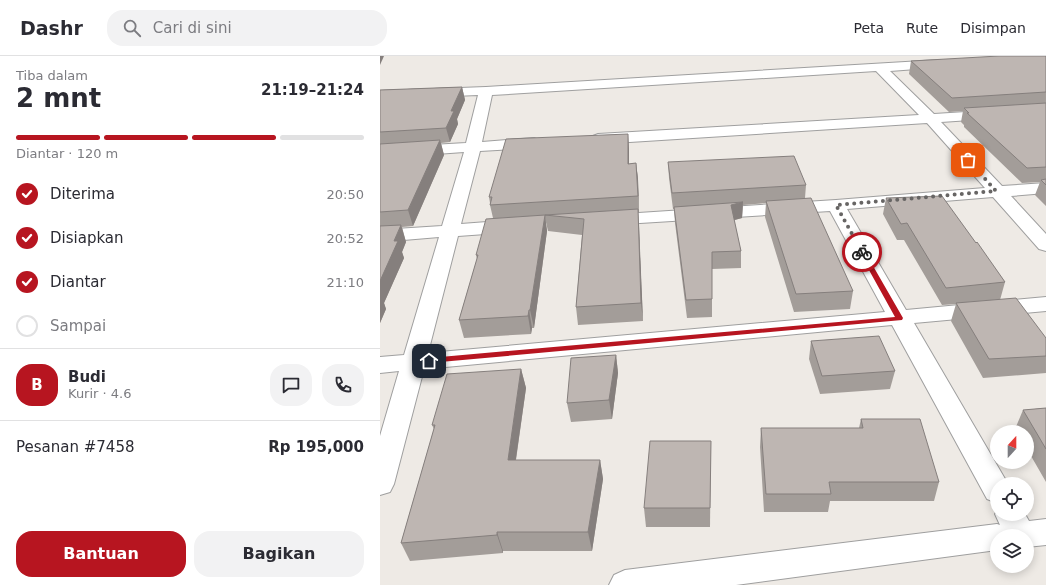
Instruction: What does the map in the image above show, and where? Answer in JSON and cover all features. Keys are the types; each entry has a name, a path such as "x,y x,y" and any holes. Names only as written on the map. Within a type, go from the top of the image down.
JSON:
{"street":[{"path":"380,95 486,91 950,63"},
{"path":"879,67 931,119 1046,245"},
{"path":"380,484 451,230 486,91"},
{"path":"584,140 1046,111"},
{"path":"380,153 544,143"},
{"path":"592,221 836,205 1046,188"},
{"path":"836,205 990,479"},
{"path":"380,236 529,225"},
{"path":"380,365 1046,304"},
{"path":"625,585 990,535"}],"building":[{"path":"999,56 1046,56 1046,92 952,98 911,61"},
{"path":"462,87 451,111 454,111 446,128 380,132 380,90"},
{"path":"1046,103 1046,167 1027,168 967,113 969,113 964,108"},
{"path":"628,134 628,164 636,163 638,196 490,205 492,197 489,197 506,139"},
{"path":"440,140 408,210 380,212 380,144"},
{"path":"794,156 806,185 672,193 668,162"},
{"path":"1046,179 1046,185 1041,180"},
{"path":"942,196 1005,282 946,288 907,223 901,224 886,198"},
{"path":"811,198 853,291 796,294 766,201"},
{"path":"743,202 731,205 741,251 712,252 712,299 686,300 674,207"},
{"path":"638,209 641,303 576,307 584,219 545,215"},
{"path":"545,215 528,316 459,320 478,255 476,255 486,219"},
{"path":"401,225 394,241 398,241 380,281 380,226"},
{"path":"1016,298 1046,338 1046,356 989,359 956,303"},
{"path":"879,336 895,371 822,376 811,341"},
{"path":"616,355 609,400 567,403 571,358"},
{"path":"521,369 508,460 600,460 588,532 497,532 497,535 401,543 435,425 432,425 447,374"},
{"path":"1046,408 1046,449 1034,429 1034,425 1032,425 1023,410"},
{"path":"861,419 920,419 939,482 829,482 831,494 766,494 761,428 863,428"},
{"path":"650,441 711,441 710,508 644,508"}],"way so far":[{"path":"862,252 836,205 996,191 968,160"}],"route":[{"path":"429,361 899,318 862,252"}]}
